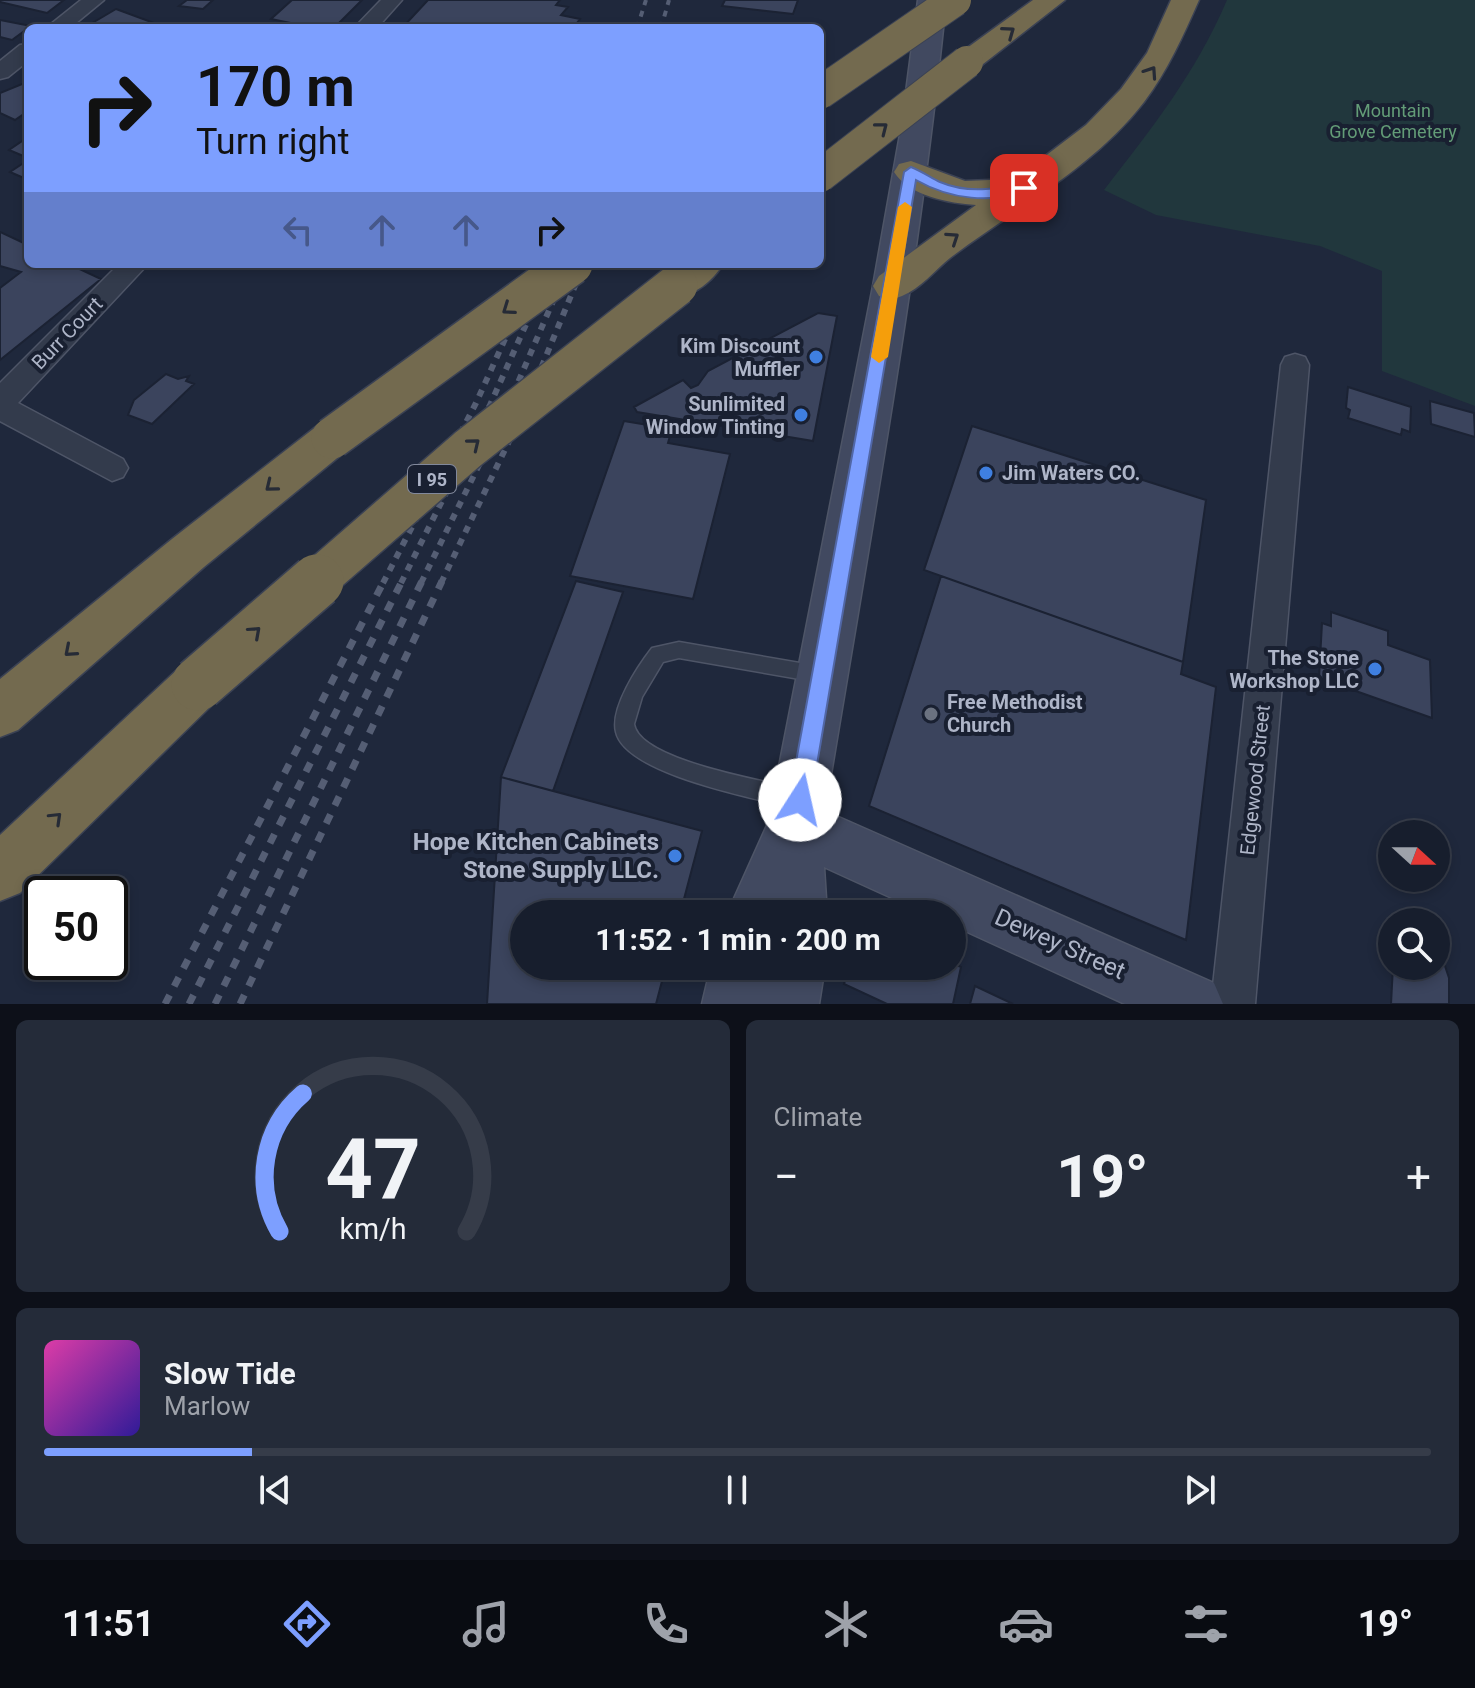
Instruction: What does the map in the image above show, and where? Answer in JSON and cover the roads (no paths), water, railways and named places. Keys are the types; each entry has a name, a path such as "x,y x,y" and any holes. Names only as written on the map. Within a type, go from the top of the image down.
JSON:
{"highway":[{"path":"824,90 955,0"},
{"path":"824,173 1051,0"},
{"path":"892,286 943,244 1042,180 1110,122 1144,82 1167,46 1185,0"},
{"path":"911,172 938,187 974,194 1007,193 1042,180"},
{"path":"0,712 188,553 332,438 566,268"},
{"name":"I 95","path":"0,873 198,684 468,449 700,268"}],"main road":[{"path":"798,900 798,813 911,172 932,0"},
{"path":"762,900 798,813"},
{"name":"Dewey Street","path":"798,813 1193,1004"},
{"path":"732,1004 737,980"},
{"path":"789,1004 793,980"}],"street":[{"path":"62,24 94,0"},
{"path":"369,24 392,0"},
{"path":"0,72 24,53"},
{"name":"Burr Court","path":"0,404 131,268"},
{"name":"Edgewood Street","path":"1233,1004 1295,365"},
{"path":"0,404 112,468"}],"lane":[{"path":"798,813 666,763 633,746 625,732 625,717 646,670 658,654 679,650 822,674"}],"railway":[{"path":"638,24 646,0"},
{"path":"662,24 669,0"},
{"path":"383,583 476,403 537,268"},
{"path":"402,581 490,405 551,268"},
{"path":"421,583 507,408 567,268"},
{"path":"441,583 523,412 582,268"},
{"path":"165,1004 384,581"},
{"path":"189,1004 402,581"},
{"path":"215,1004 422,581"},
{"path":"240,1004 442,581"}],"place":[{"name":"Kim Discount Muffler","path":"816,357"},
{"name":"Sunlimited Window Tinting","path":"801,415"},
{"name":"Jim Waters CO.","path":"986,473"},
{"name":"The Stone Workshop LLC","path":"1375,669"},
{"name":"Free Methodist Church","path":"931,714"},
{"name":"Hope Kitchen Cabinets Stone Supply LLC.","path":"675,856"}],"park label":[{"name":"Mountain Grove Cemetery","path":"1393,120"}]}
